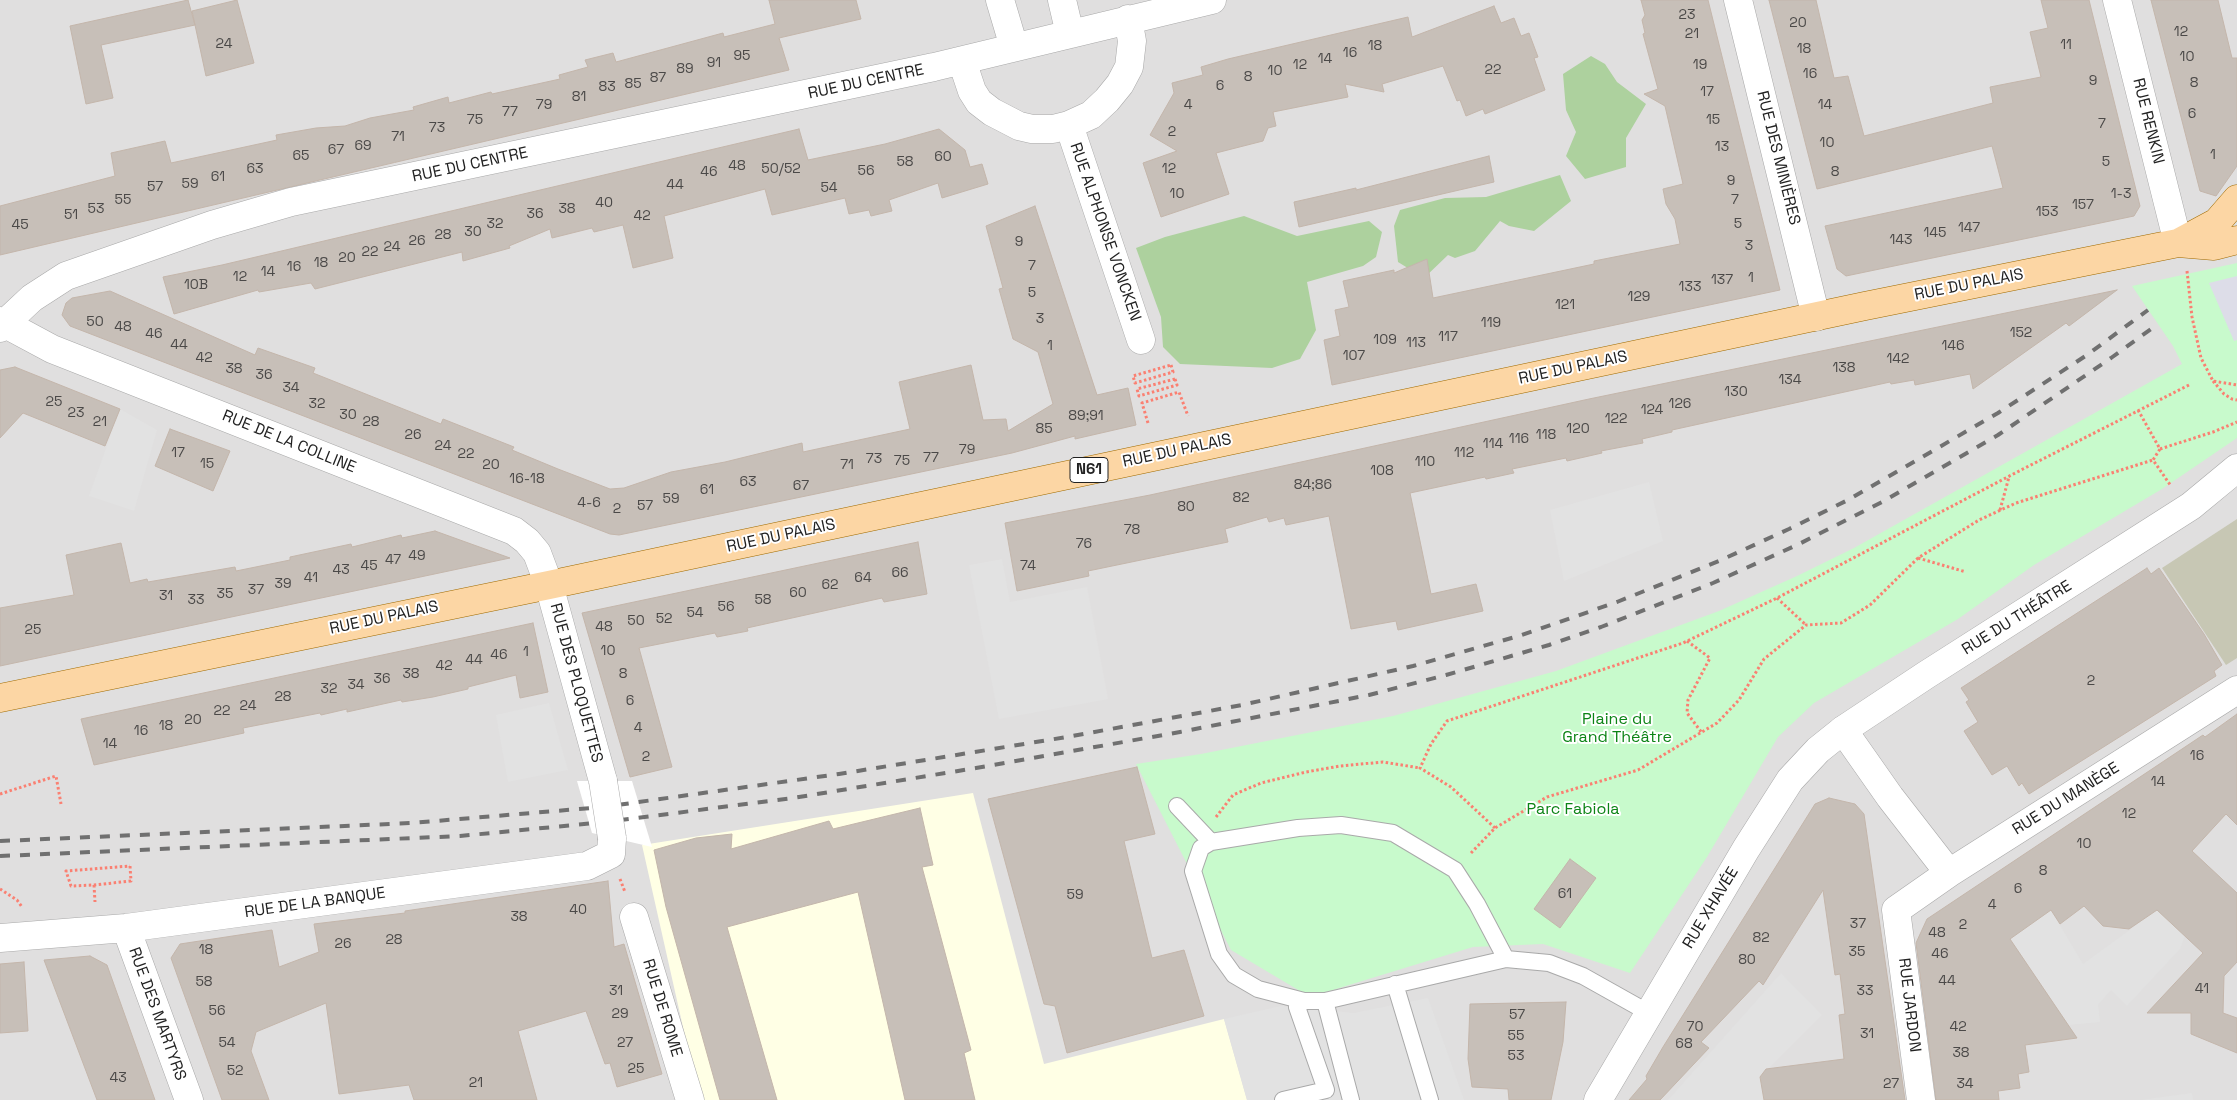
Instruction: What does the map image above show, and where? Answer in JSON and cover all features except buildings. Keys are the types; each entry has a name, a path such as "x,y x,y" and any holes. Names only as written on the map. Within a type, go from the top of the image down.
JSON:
{"main road":[{"name":"N61","path":"2178,243 2217,222 2237,199"},
{"name":"RUE DU PALAIS","path":"0,698 549,585 1816,317 2178,243 2214,246 2237,240"}],"street":[{"path":"1000,0 1014,47"},
{"path":"1062,0 1070,34"},
{"name":"RUE DU CENTRE","path":"1,324 32,298 66,276 212,226 291,202 962,61 1212,0"},
{"name":"RUE DES MINIÈRES","path":"1738,0 1816,317"},
{"name":"RUE RENKIN","path":"2118,0 2178,243"},
{"path":"962,61 972,91 979,102 992,112 1018,126 1032,129 1053,129 1070,125 1091,115 1120,84 1129,67 1132,41 1128,19"},
{"name":"RUE ALPHONSE VONCKEN","path":"1070,125 1141,340"},
{"name":"RUE DE LA COLLINE","path":"1,324 52,349 514,531 527,541 537,554 549,585"},
{"path":"2181,497 2237,468"},
{"path":"2181,497 2237,484"},
{"name":"RUE DU THÉÂTRE","path":"1843,730 2181,497"},
{"name":"RUE DES PLOQUETTES","path":"549,585 603,781 612,846"},
{"name":"RUE DU MANÈGE","path":"1896,910 1949,873 2237,690"},
{"path":"1843,730 1890,797 1949,873"},
{"name":"RUE XHAVÉE","path":"1598,1100 1746,849 1790,780 1818,750 1843,730"},
{"name":"RUE DE LA BANQUE","path":"0,938 126,928 586,866 612,846"},
{"name":"RUE JARDON","path":"1896,910 1921,1100"},
{"name":"RUE DE ROME","path":"634,916 690,1100"},
{"name":"RUE DES MARTYRS","path":"126,928 189,1100"}],"lane":[{"path":"1177,806 1211,842"},
{"path":"1506,959 1477,904 1455,870 1393,833 1341,825 1298,828 1211,842 1201,848 1193,870 1219,954 1234,975 1258,989 1304,1001 1325,1001 1506,959 1549,963 1557,966 1583,976 1649,1013"},
{"path":"1395,984 1430,1100"},
{"path":"1283,1100 1326,1090 1297,1007 1304,1001"},
{"path":"1325,1001 1351,1100"}],"path":[{"path":"2187,270 2194,325 2202,358 2213,381 2224,394 2237,400"},
{"path":"1171,365 1173,372 1154,377 1135,383 1133,376 1171,365"},
{"path":"1154,377 1156,384"},
{"path":"1175,379 1177,385 1139,396 1137,389 1156,384 1175,379"},
{"path":"2213,381 2237,384"},
{"path":"1420,768 1431,744 1447,721 1568,682 1687,640 1777,598 2191,384"},
{"path":"1158,390 1160,398"},
{"path":"1148,423 1142,403 1179,392 1188,416"},
{"path":"2138,410 2160,449"},
{"path":"1455,870 1495,828 1547,797 1638,770 1718,723 1740,700 1764,659 1806,625 1842,623 1870,605 1918,558 1979,520 2000,510 2069,486 2153,460 2160,449 2237,422"},
{"path":"2153,460 2181,497"},
{"path":"2000,510 2009,477"},
{"path":"1918,558 1966,572"},
{"path":"1777,598 1806,625"},
{"path":"1687,640 1710,658 1688,700 1686,713 1702,733"},
{"path":"1211,842 1217,816 1232,795 1261,783 1340,766 1383,762 1420,768 1451,787 1495,828"},
{"path":"0,794 56,776 61,804"},
{"path":"612,846 634,916"},
{"path":"130,866 131,881 71,886 66,871 86,870 130,866"}],"shaded area":[{"path":"0,0 2237,0 2237,1100 0,1100"},
{"path":"2237,276 2237,340 2234,341 2209,283"},
{"path":"120,409 157,430 134,511 89,496"},
{"path":"1649,482 1663,541 1564,581 1550,510"},
{"path":"2237,519 2237,658 2226,665 2162,568"},
{"path":"1002,559 1010,602 1087,587 1108,699 999,719 969,565"},
{"path":"549,703 568,770 508,782 496,715"},
{"path":"973,793 1044,1064 1224,1019 1247,1100 704,1100 685,1036 642,845"},
{"path":"2051,910 2083,964 2157,910 2185,936 2180,949 2127,1006 2111,990 2098,1005 2100,1022 2068,1025 2002,929 2041,917"},
{"path":"1781,973 1822,1015 1761,1076 1764,1100 1668,1100"},
{"path":"1428,998 1464,1100 1247,1100 1224,1019 1281,1006 1354,1013"},
{"path":"2192,1093 2193,1100 2141,1100"}],"green space":[{"path":"1591,56 1605,64 1617,82 1646,104 1626,138 1626,167 1585,179 1566,156 1576,132 1566,110 1563,74"},
{"path":"1560,175 1571,201 1534,231 1509,226 1500,221 1475,251 1455,258 1448,255 1424,278 1398,262 1394,226 1400,210 1445,198 1486,197"},
{"path":"1244,216 1297,236 1369,221 1382,232 1376,257 1363,266 1307,282 1316,330 1300,359 1272,368 1180,364 1163,347 1161,317 1136,248 1165,237"},
{"name":"Parc Fabiola","path":"2237,263 2237,438 2162,489 2034,565 1958,619 1814,703 1778,737 1707,857 1630,973 1543,944 1473,947 1310,997 1231,950 1136,764 1201,754 1393,716 1556,671 1719,611 1797,576 1854,548 2182,364 2173,346 2132,286"}],"pier":[{"path":"577,781 632,781 652,847 592,833"}],"railway":[{"path":"0,841 412,823 603,807 839,774 1067,737 1242,705 1413,666 1522,635 1617,602 1719,561 1789,529 1848,500 1998,413 2087,355 2148,310"},
{"path":"0,856 460,836 605,822 793,798 976,768 1180,732 1369,695 1549,645 1601,627 1713,583 1799,544 1882,502 1998,435 2158,324"}],"park label":[{"name":"Plaine du Grand Théâtre","path":"1617,729"}]}
